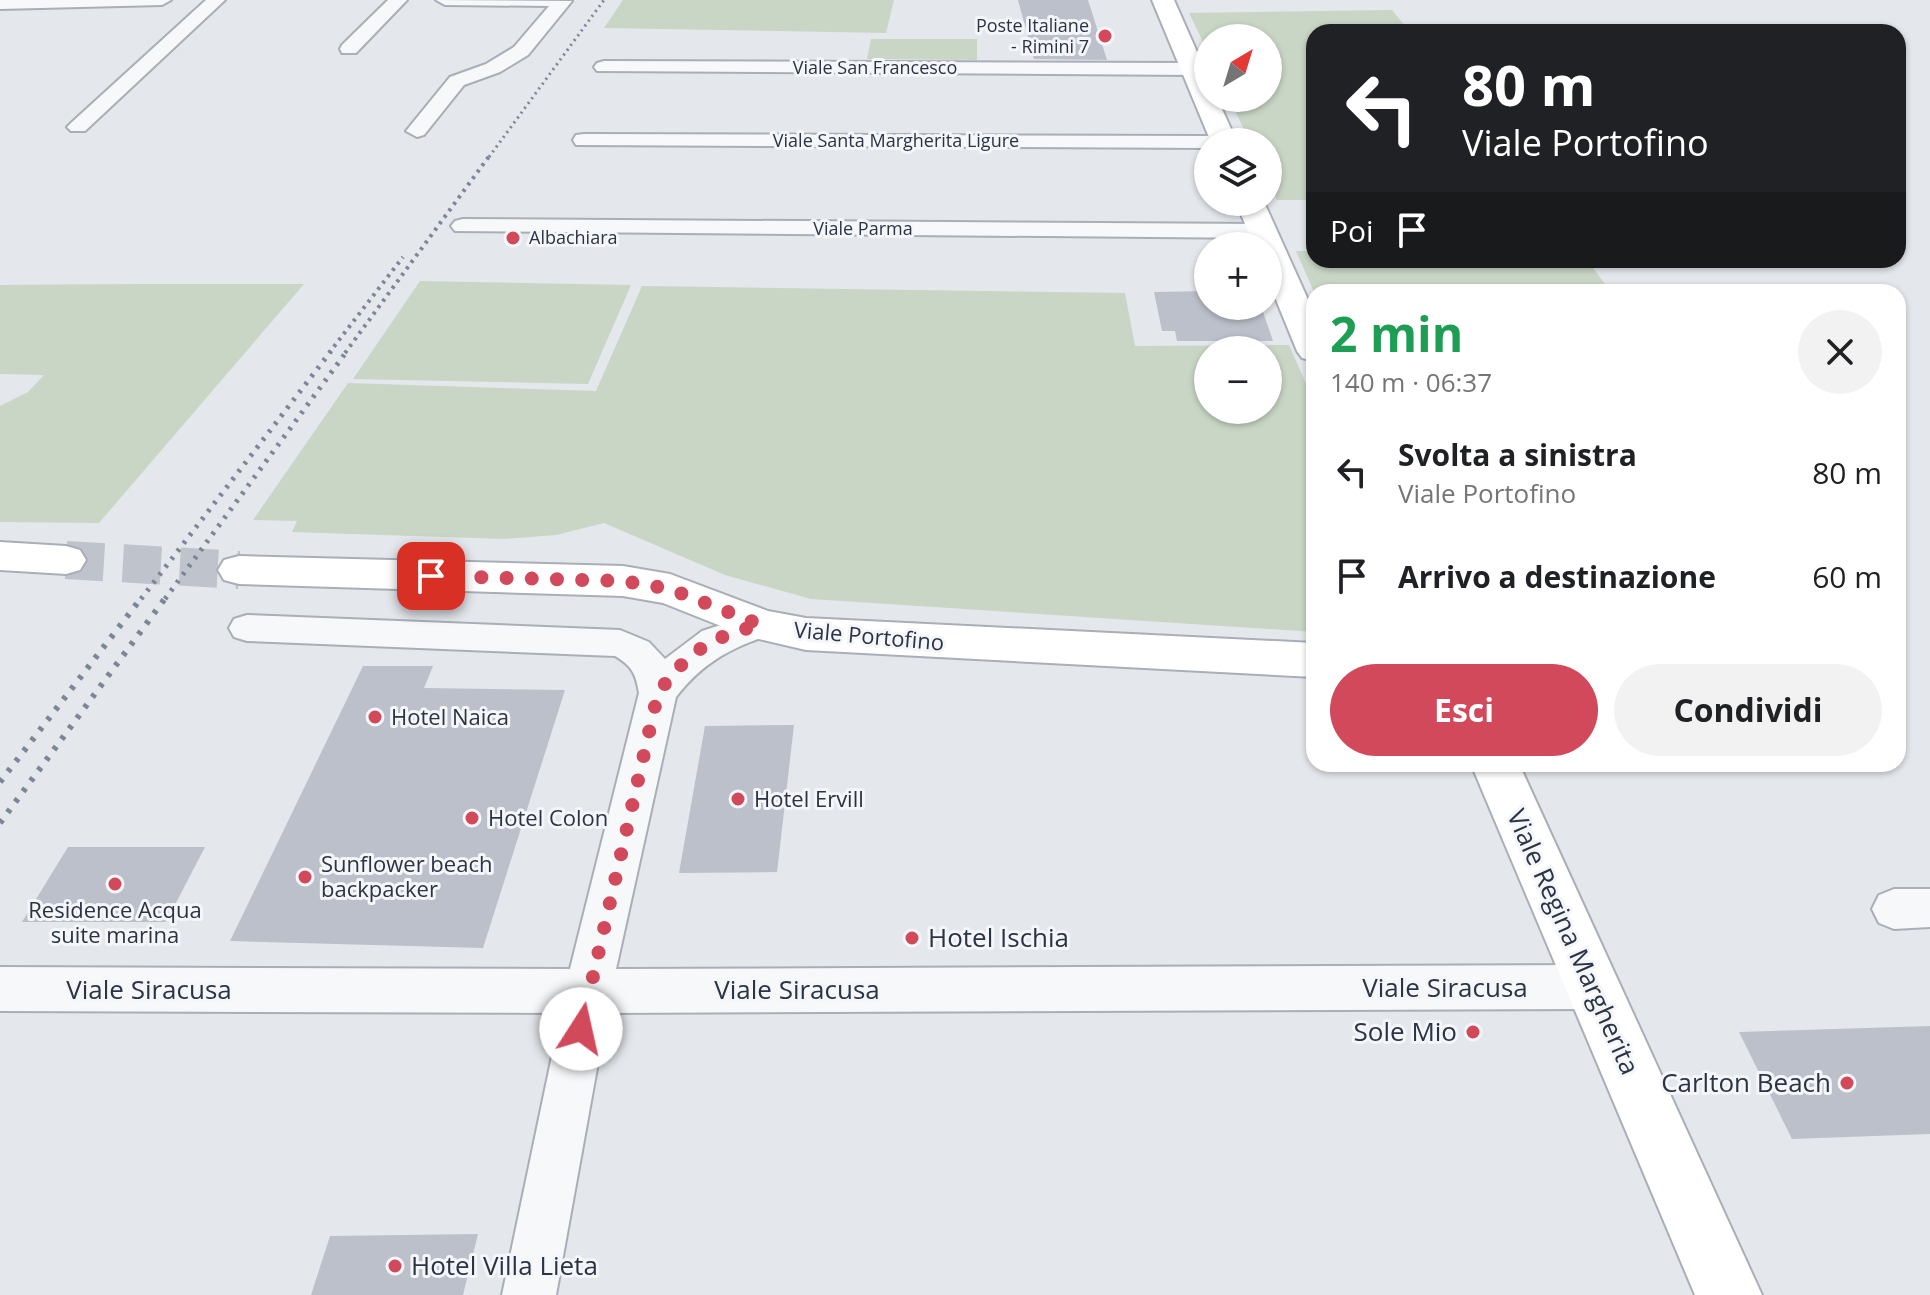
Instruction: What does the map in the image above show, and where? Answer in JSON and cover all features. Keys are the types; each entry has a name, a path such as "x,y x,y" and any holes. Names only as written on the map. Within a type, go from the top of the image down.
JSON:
{"street":[{"path":"5,4 162,0"},
{"path":"78,127 216,0"},
{"path":"349,49 398,0"},
{"path":"445,0 563,0"},
{"path":"417,131 457,81 493,68 521,51 563,0"},
{"path":"1163,0 1218,128"},
{"name":"Viale San Francesco","path":"604,67 1193,69"},
{"name":"Viale Santa Margherita Ligure","path":"584,140 1194,142"},
{"path":"1256,216 1306,332"},
{"name":"Viale Parma","path":"463,226 1263,231"},
{"path":"0,556 66,560"},
{"name":"Viale Portofino","path":"239,570 623,581 670,589 761,625 806,634 1306,660"},
{"path":"658,693 679,665 705,643 733,631 761,625"},
{"path":"247,628 620,643 642,652 655,670 658,693 588,991 529,1295"},
{"name":"Viale Regina Margherita","path":"1499,772 1729,1295"},
{"name":"Viale Siracusa","path":"0,989 588,991 1593,987"}],"green space":[{"path":"623,0 894,0 886,33 604,28"},
{"path":"1392,10 1403,24 1306,24 1306,200 1282,200 1282,128 1243,128 1236,112 1282,112 1282,24 1194,24 1189,13"},
{"path":"871,39 977,39 977,60 867,59"},
{"path":"1296,251 1306,251 1306,268 1593,268 1605,284 1310,284"},
{"path":"420,281 631,285 588,384 353,379"},
{"path":"304,284 99,523 0,522 0,406 28,392 44,375 0,374 0,285"},
{"path":"642,286 1125,293 1135,346 1194,346 1194,424 1282,424 1282,345 1289,345 1306,384 1306,631 811,599 725,575 604,523 556,535 504,539 292,532 297,521 253,520 348,383 596,391"}],"building":[{"path":"1018,0 1088,0 1107,60 1034,59"},
{"path":"1194,291 1194,320 1266,320 1271,336 1194,336 1194,341 1177,341 1175,331 1162,331 1154,292"},
{"path":"363,666 433,666 424,688 565,690 483,948 230,941"},
{"name":"Hotel Ervill","path":"794,725 777,872 679,873 705,726"},
{"name":"Residence Acqua suite marina","path":"68,847 205,847 166,922 22,922"},
{"name":"Carlton Beach","path":"1930,1026 1930,1134 1792,1139 1739,1032"},
{"name":"Hotel Villa Lieta","path":"478,1234 463,1295 311,1295 330,1236"}],"tunnel":[{"path":"66,560 239,570"}],"railway":[{"path":"489,157 604,0"},
{"path":"345,353 490,155"},
{"path":"329,353 403,257"},
{"path":"141,599 331,351"},
{"path":"165,599 347,351"},
{"path":"0,782 142,597"},
{"path":"0,823 166,597"}],"place":[{"name":"Poste Italiane - Rimini 7","path":"1105,36"},
{"name":"Albachiara","path":"513,238"},
{"name":"Hotel Naica","path":"375,717"},
{"name":"Hotel Ervill","path":"738,799"},
{"name":"Hotel Colon","path":"472,818"},
{"name":"Sunflower beach backpacker","path":"305,877"},
{"name":"Residence Acqua suite marina","path":"115,884"},
{"name":"Hotel Ischia","path":"912,938"},
{"name":"Sole Mio","path":"1473,1032"},
{"name":"Carlton Beach","path":"1847,1083"},
{"name":"Hotel Villa Lieta","path":"395,1266"}],"route":[{"path":"431,576 623,581 670,589 761,625 733,631 705,643 679,665 658,693 581,1029"}]}
